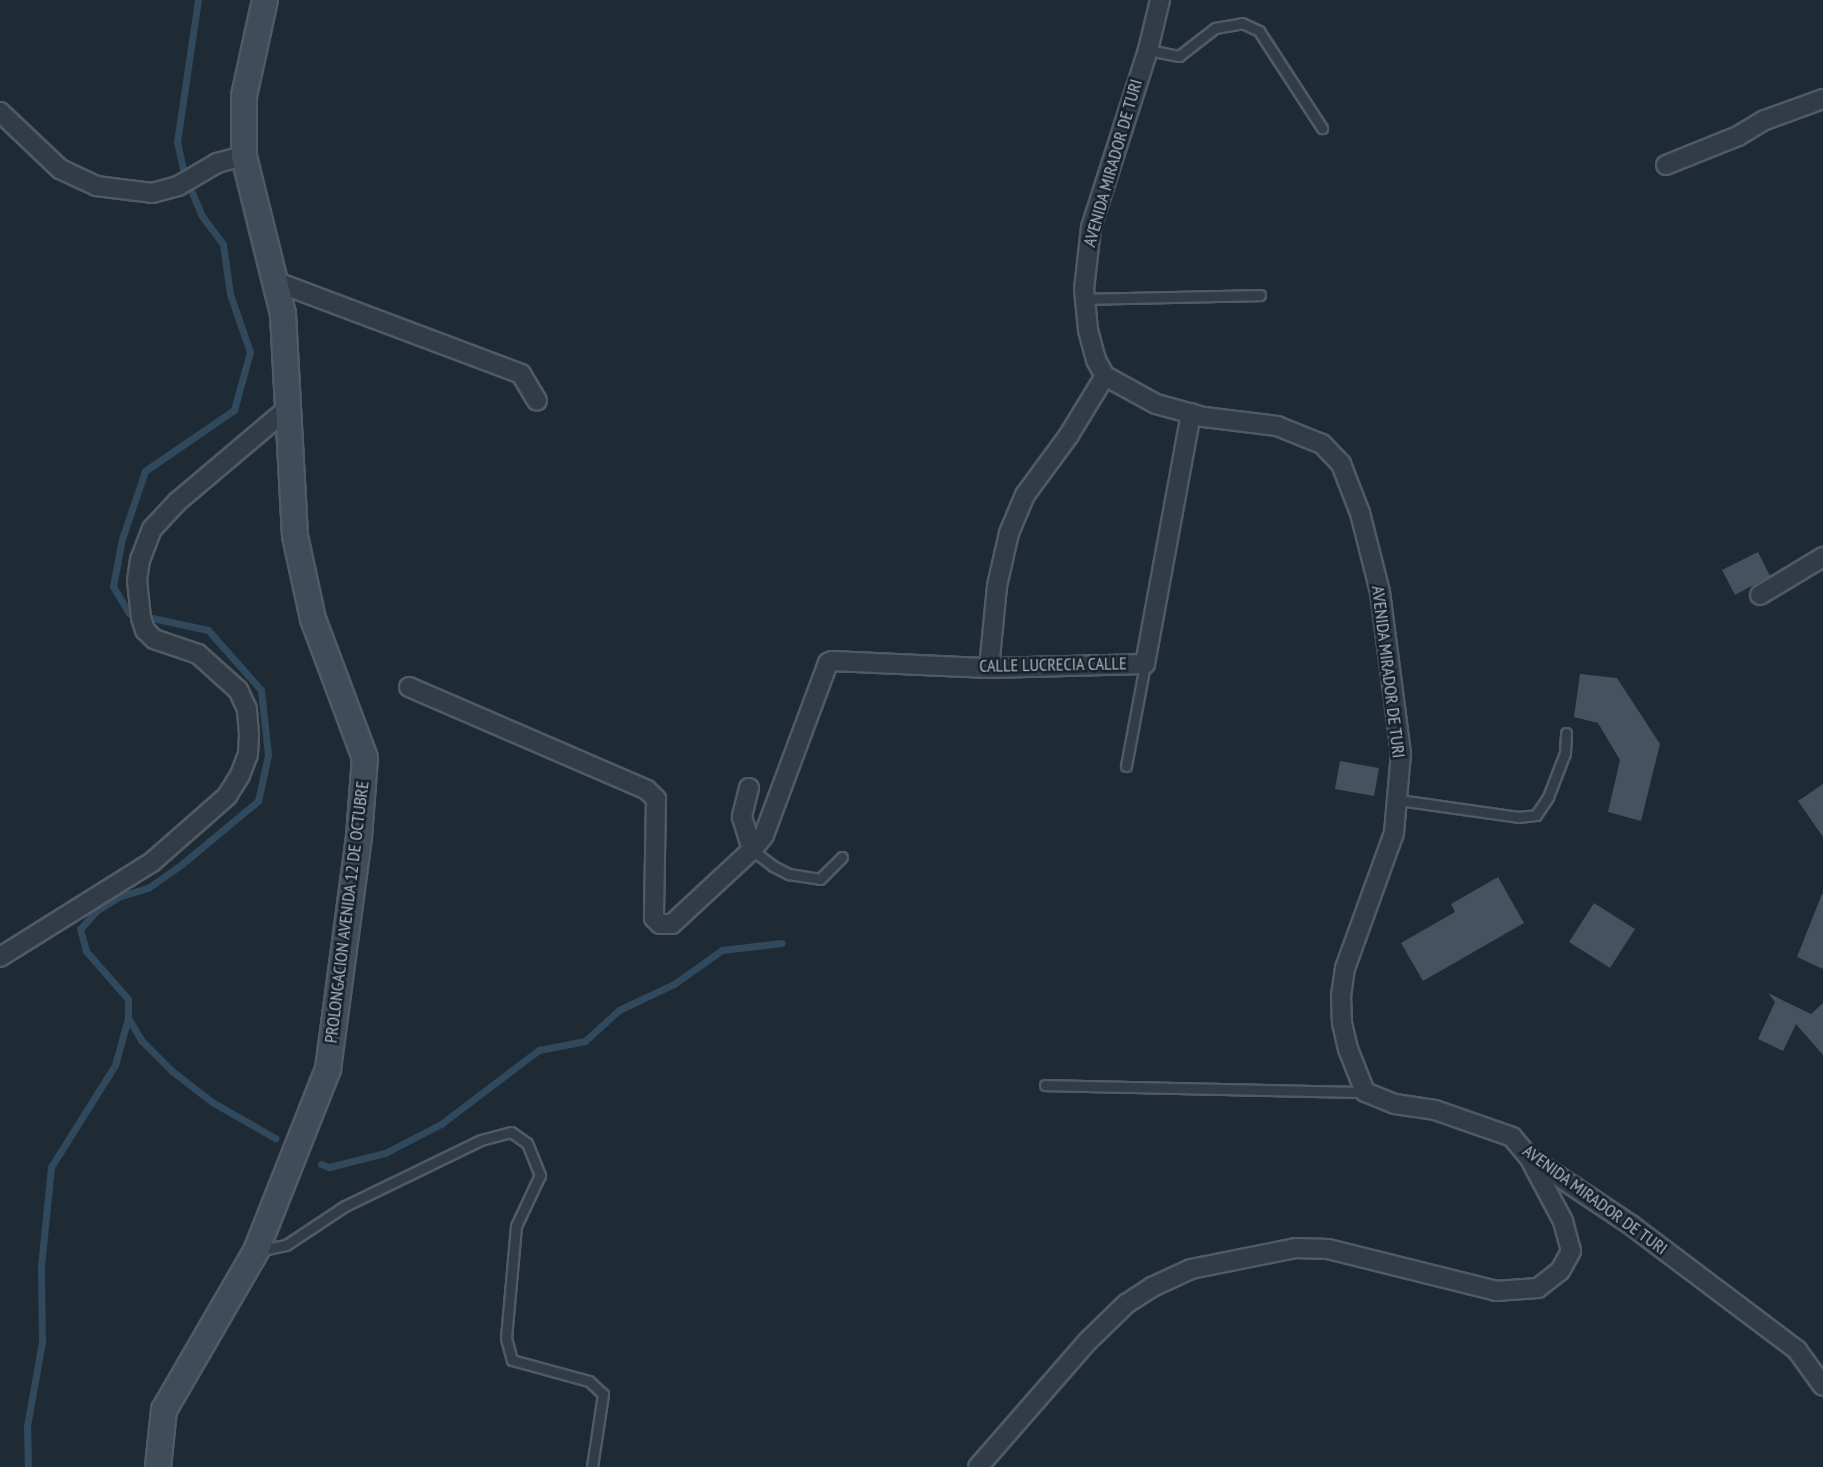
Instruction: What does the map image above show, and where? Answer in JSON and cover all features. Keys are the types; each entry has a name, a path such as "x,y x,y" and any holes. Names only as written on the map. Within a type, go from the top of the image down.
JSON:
{"main road":[{"name":"PROLONGACION AVENIDA 12 DE OCTUBRE","path":"158,1467 164,1410 256,1251 328,1069 359,837 365,758 313,619 295,536 286,410 283,314 244,156 244,96 265,0"}],"street":[{"name":"AVENIDA MIRADOR DE TURI","path":"1160,0 1148,50 1091,228 1085,260 1085,299 1096,360 1105,376 1156,404 1241,424 1277,426 1322,444 1342,464 1360,513 1380,592 1401,753 1399,800 1394,833 1345,968 1341,995 1342,1023 1348,1049 1365,1092 1395,1104 1435,1110 1512,1137 1528,1156 1631,1225 1797,1350 1823,1386"},
{"path":"1665,165 1738,136 1765,120 1823,99"},
{"path":"0,112 60,169 96,186 152,193 178,187 217,163 244,156"},
{"path":"274,281 521,374 537,401"},
{"path":"989,668 997,586 1009,533 1025,495 1069,435 1105,376"},
{"path":"0,957 152,862 227,796 240,775 248,754 250,734 247,709 238,690 198,654 155,639 145,630 137,586 140,560 152,529 177,502 286,410"},
{"name":"CALLE LUCRECIA CALLE","path":"752,850 764,835 824,670 832,661 989,668 1145,664 1191,414"},
{"path":"1760,595 1823,557"},
{"path":"409,687 647,790 656,799 653,901 654,918 660,924 672,924 752,850 741,817 749,788"},
{"path":"978,1467 1088,1341 1126,1304 1152,1287 1192,1269 1296,1248 1328,1248 1496,1290 1538,1288 1560,1271 1571,1251 1563,1221 1528,1156"}],"lane":[{"path":"1148,50 1179,56 1215,28 1242,23 1259,31 1322,128"},
{"path":"1085,299 1260,295"},
{"path":"1126,766 1145,664"},
{"path":"1399,800 1518,817 1536,816 1548,797 1565,753 1566,733"},
{"path":"752,850 789,874 820,878 842,857"},
{"path":"1045,1084 1365,1092"},
{"path":"256,1251 286,1245 345,1206 481,1140 511,1132 527,1143 540,1175 516,1226 506,1338 512,1360 589,1381 603,1395 592,1467"}],"building":[{"path":"1758,552 1770,576 1735,595 1722,570"},
{"path":"1580,674 1617,678 1660,744 1641,821 1608,812 1620,760 1598,723 1574,717"},
{"path":"1340,761 1379,768 1374,796 1335,789"},
{"path":"1823,784 1823,837 1798,801"},
{"path":"1498,877 1524,923 1423,981 1401,943 1455,912 1451,904"},
{"path":"1823,894 1823,969 1797,957"},
{"path":"1594,903 1635,929 1610,968 1569,942"},
{"path":"1768,993 1811,1014 1823,1003 1823,1055 1796,1024 1783,1051 1758,1039 1775,1002"}],"waterway":[{"path":"28,1467 27,1426 42,1342 41,1266 51,1167 115,1065 128,1018 128,999 86,951 80,929 96,911 118,897 148,888 182,864 258,801 268,755 261,690 208,630 129,613 113,586 122,539 145,471 234,410 250,352 230,294 223,244 202,216 184,174 177,142 198,0"},
{"path":"321,1164 329,1167 385,1153 441,1124 539,1050 585,1041 619,1010 674,984 722,950 782,943"},
{"path":"128,1018 141,1040 172,1071 212,1102 275,1138"}]}
